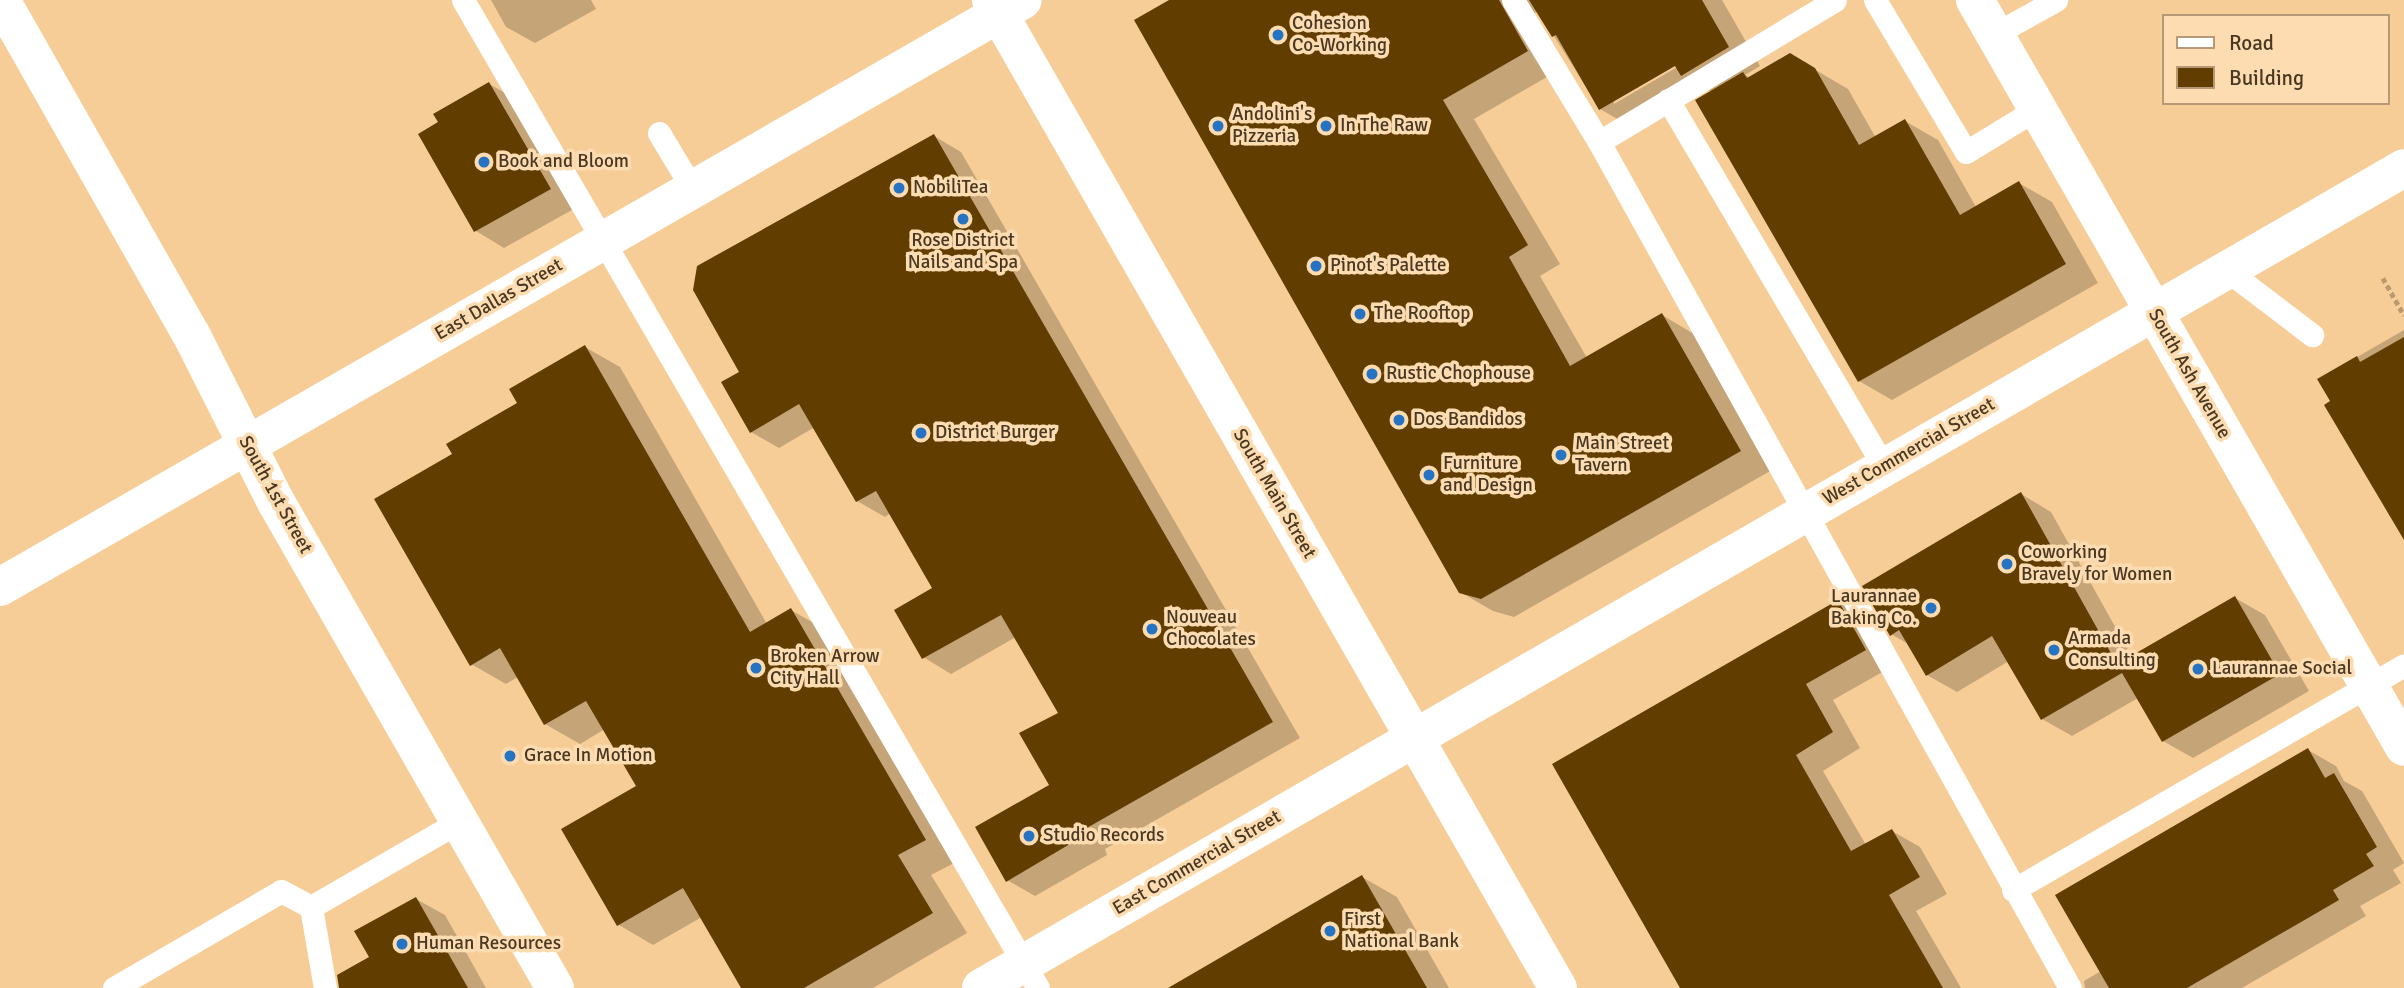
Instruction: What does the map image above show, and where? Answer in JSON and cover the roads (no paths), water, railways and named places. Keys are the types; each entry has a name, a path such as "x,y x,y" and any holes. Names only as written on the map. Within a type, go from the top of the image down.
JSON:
{"street":[{"name":"South 1st Street","path":"1,0 184,323 246,445 555,988"},
{"name":"South Ash Avenue","path":"1975,0 2404,747"},
{"name":"East Dallas Street","path":"0,587 602,241 1004,5"},
{"name":"South Main Street","path":"1004,5 1415,739 1558,988"},
{"name":"West Commercial Street","path":"1415,739 2404,168"},
{"name":"East Commercial Street","path":"981,988 1032,975 1415,739"}],"lane":[{"path":"463,0 1032,975"},
{"path":"1513,0 1599,142 2013,890 2070,988"},
{"path":"1599,142 1668,100 1808,7 1835,0"},
{"path":"1875,0 1966,152 2038,108"},
{"path":"1995,34 2056,0"},
{"path":"1668,100 1884,466"},
{"path":"659,133 692,188"},
{"path":"2228,271 2312,335"},
{"path":"2013,890 2404,665"},
{"path":"311,907 460,821"},
{"path":"114,988 281,891 311,907"},
{"path":"311,907 326,988"}],"place":[{"name":"Cohesion Co-Working","path":"1278,35"},
{"name":"Andolini's Pizzeria","path":"1218,126"},
{"name":"In The Raw","path":"1326,126"},
{"name":"Book and Bloom","path":"484,162"},
{"name":"NobiliTea","path":"899,188"},
{"name":"Rose District Nails and Spa","path":"963,219"},
{"name":"Pinot's Palette","path":"1316,266"},
{"name":"The Rooftop","path":"1360,314"},
{"name":"Rustic Chophouse","path":"1372,374"},
{"name":"Dos Bandidos","path":"1399,420"},
{"name":"District Burger","path":"921,433"},
{"name":"Main Street Tavern","path":"1561,455"},
{"name":"Furniture and Design","path":"1429,475"},
{"name":"Coworking Bravely for Women","path":"2007,564"},
{"name":"Laurannae Baking Co.","path":"1931,608"},
{"name":"Nouveau Chocolates","path":"1152,629"},
{"name":"Armada Consulting","path":"2054,650"},
{"name":"Broken Arrow City Hall","path":"756,668"},
{"name":"Laurannae Social","path":"2198,669"},
{"name":"Grace In Motion","path":"510,756"},
{"name":"Studio Records","path":"1029,836"},
{"name":"First National Bank","path":"1330,931"},
{"name":"Human Resources","path":"402,944"}]}
